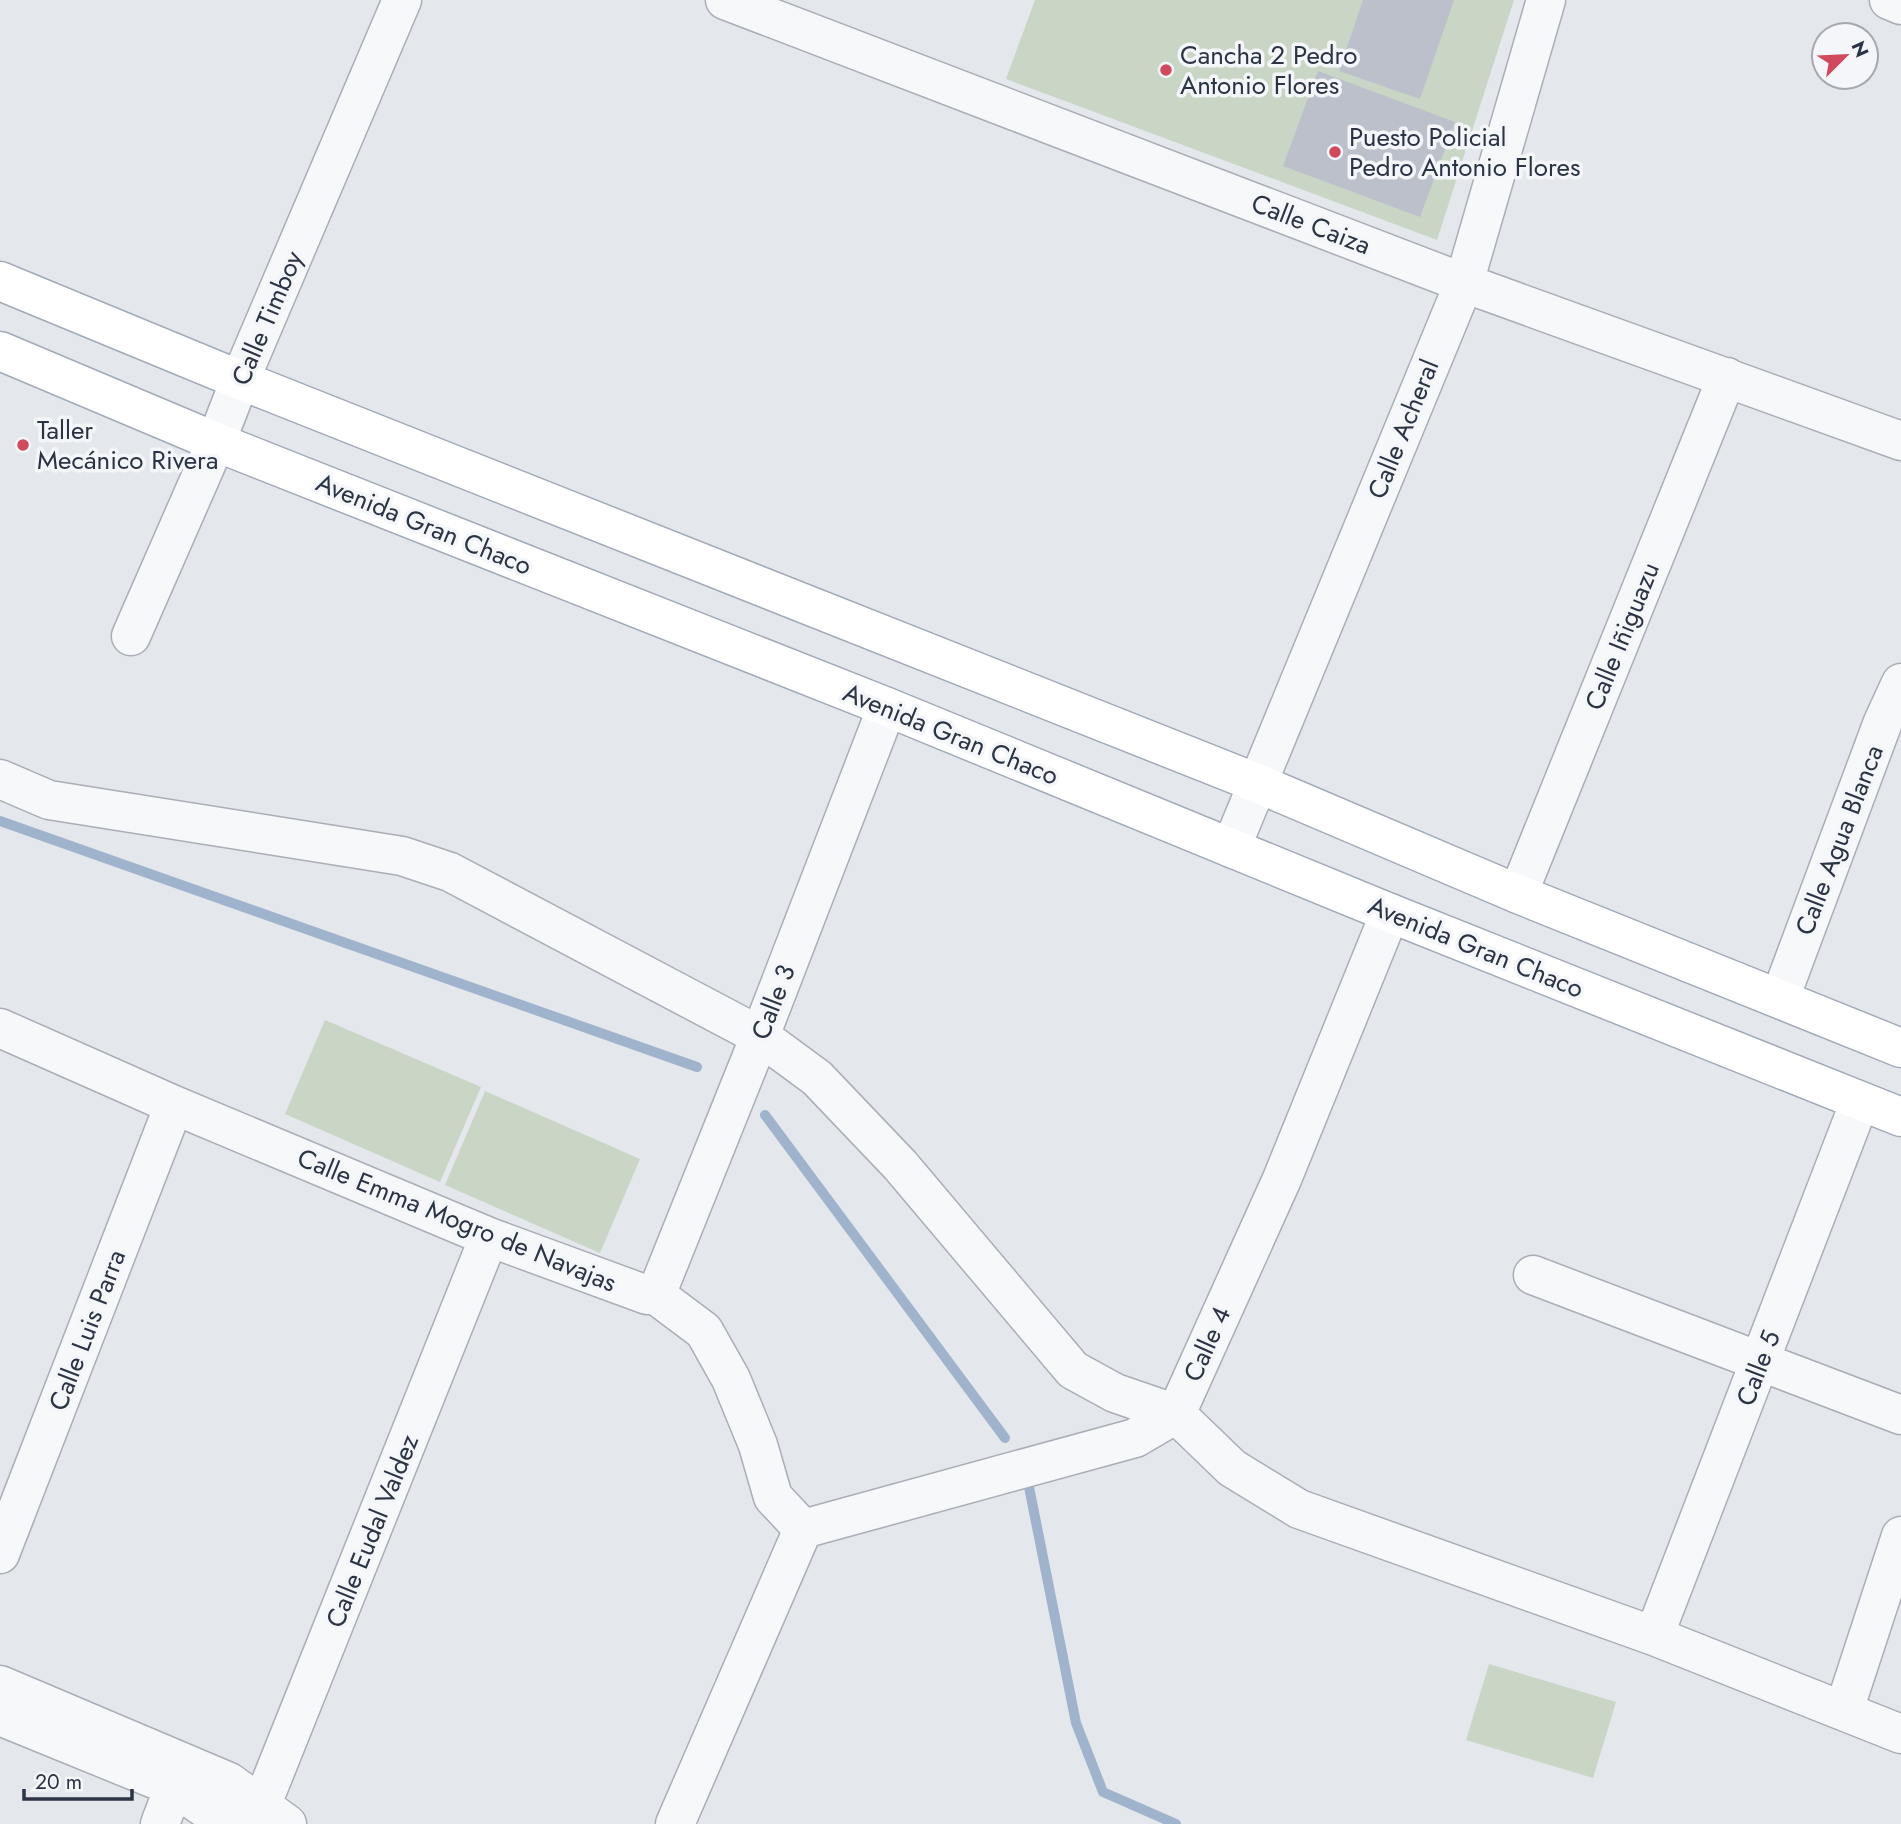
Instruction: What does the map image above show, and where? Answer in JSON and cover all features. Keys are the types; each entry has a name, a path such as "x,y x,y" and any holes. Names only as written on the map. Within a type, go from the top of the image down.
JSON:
{"main road":[{"path":"0,281 240,380 1257,783 1518,894 1901,1048"},
{"name":"Avenida Gran Chaco","path":"0,351 216,442 887,707 1901,1118"}],"street":[{"name":"Calle Timboy","path":"131,636 216,442 402,0"},
{"name":"Calle Caiza","path":"724,0 1464,283 1901,441"},
{"name":"Calle Acheral","path":"1231,848 1464,283 1546,0"},
{"path":"1889,0 1901,5"},
{"name":"Calle Iñiguazu","path":"1518,894 1727,377"},
{"name":"Calle Agua Blanca","path":"1780,998 1892,725 1901,683"},
{"name":"Calle 3","path":"656,1295 887,707"},
{"path":"0,779 49,800 402,856 450,872 760,1036 817,1078 900,1165 1073,1370 1115,1393 1176,1414 1232,1468 1299,1509 1654,1636 1901,1734"},
{"name":"Calle 4","path":"803,1529 1135,1438 1176,1414 1282,1179 1390,913"},
{"name":"Calle Emma Mogro de Navajas","path":"0,1028 174,1105 489,1237 656,1295 704,1331 731,1379 758,1445 774,1497 803,1529"},
{"name":"Calle 5","path":"1654,1636 1860,1101"},
{"name":"Calle Luis Parra","path":"0,1554 174,1105"},
{"name":"Calle Eudal Valdez","path":"268,1818 489,1237"},
{"path":"1533,1275 1901,1415"},
{"path":"675,1824 803,1529"},
{"path":"1844,1710 1901,1536"},
{"path":"0,1685 229,1782 268,1818"},
{"path":"0,1716 174,1787 228,1824"},
{"path":"160,1824 174,1787"}],"green space":[{"path":"1035,0 1514,0 1437,240 1006,79"},
{"path":"325,1020 481,1087 440,1182 285,1114"},
{"path":"485,1091 640,1159 600,1253 445,1185"},
{"path":"1489,1664 1616,1702 1593,1778 1466,1740"}],"building":[{"path":"1363,0 1454,0 1420,99 1339,71"},
{"path":"1318,71 1455,122 1420,217 1283,166"}],"waterway":[{"path":"0,821 697,1067"},
{"path":"765,1115 1005,1438"},
{"path":"1029,1487 1076,1723 1103,1792 1176,1824"}],"place":[{"name":"Cancha 2 Pedro Antonio Flores","path":"1166,70"},
{"name":"Puesto Policial Pedro Antonio Flores","path":"1335,152"},
{"name":"Taller Mecánico Rivera","path":"23,445"}]}
